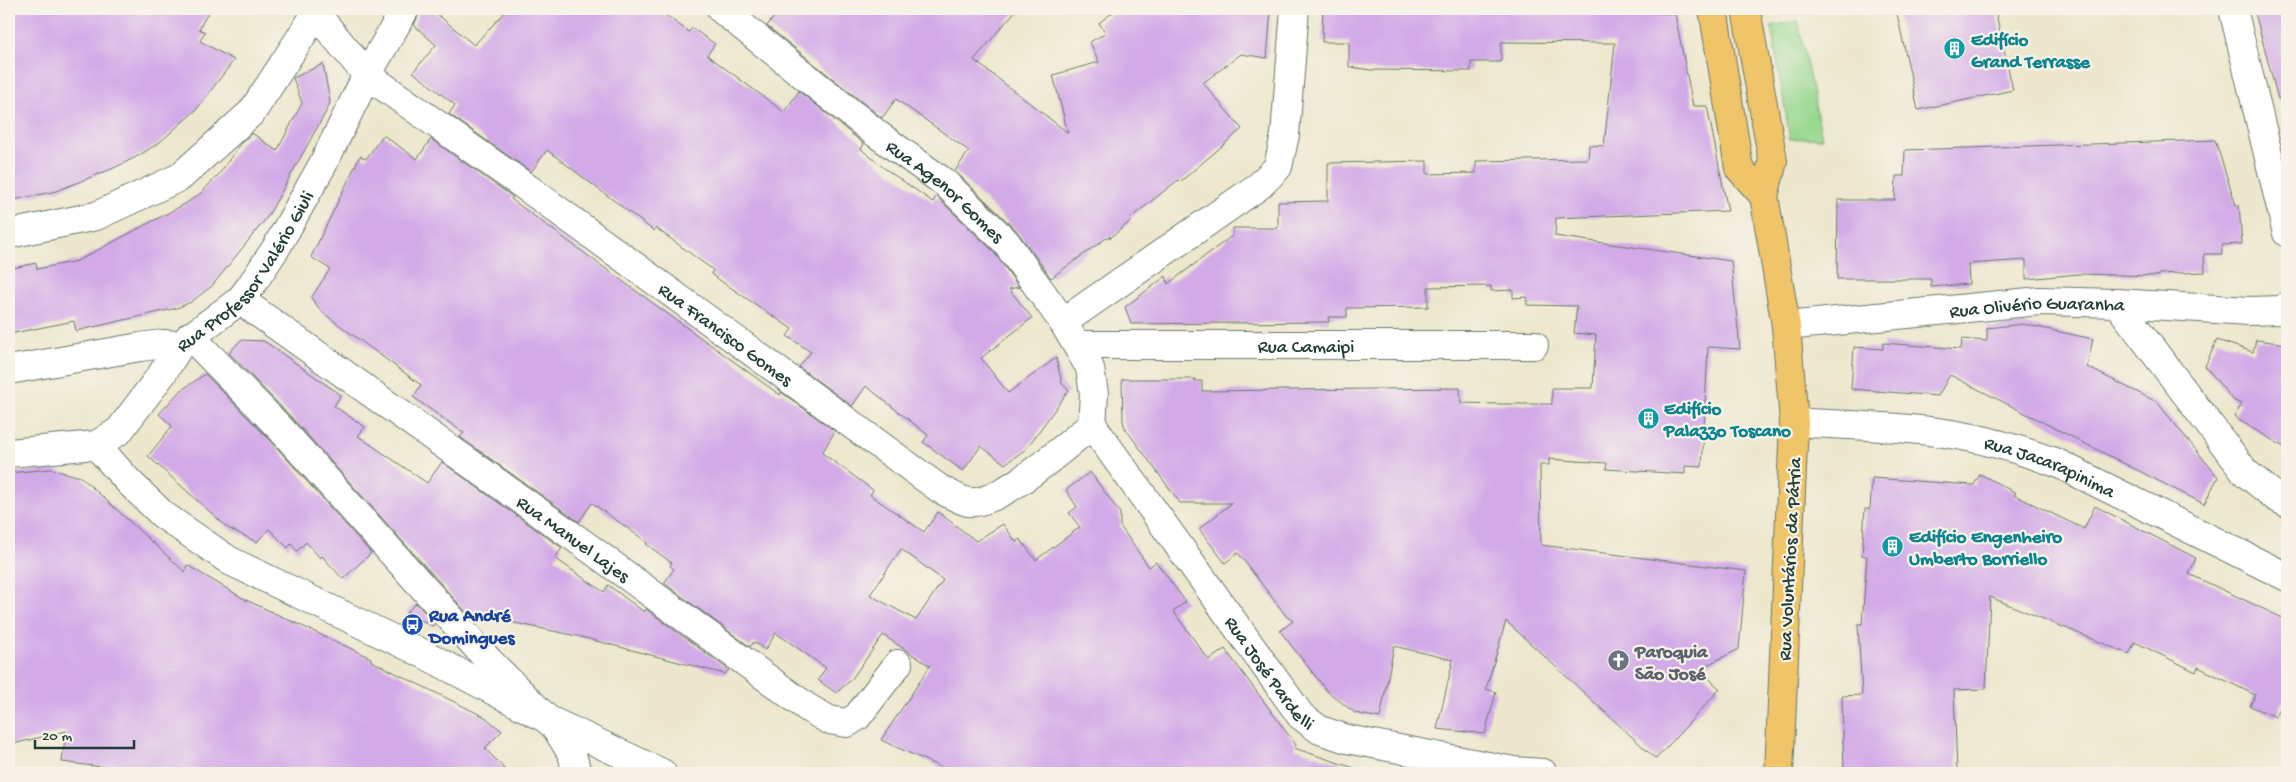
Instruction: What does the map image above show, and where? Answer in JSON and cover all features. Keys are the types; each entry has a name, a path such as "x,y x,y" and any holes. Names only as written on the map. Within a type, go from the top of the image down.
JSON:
{"main road":[{"path":"1713,9 1739,168 1764,196"},
{"name":"Rua Voluntários da Pátria","path":"1746,9 1773,161 1764,196 1786,326 1794,422 1778,773"}],"street":[{"name":"Rua Professor Valério Giuli","path":"96,445 119,430 132,416 185,340 240,300 276,248 323,164 367,75 405,9"},
{"name":"Rua Agenor Gomes","path":"721,9 870,128 945,183 1005,241 1063,322 1090,368 1094,394 1092,425"},
{"path":"1063,322 1259,186 1278,167 1285,135 1295,9"},
{"path":"2233,9 2287,233"},
{"path":"9,234 96,216 180,177 252,112 318,11 367,75"},
{"name":"Rua Francisco Gomes","path":"367,75 541,198 940,489 968,502 988,500 1022,480 1092,425"},
{"name":"Rua Manuel Lajes","path":"240,300 829,720 847,723 857,717 898,664"},
{"name":"Rua Olivério Guaranha","path":"1786,326 2040,301 2117,303 2249,311 2281,310 2287,306"},
{"path":"2117,303 2246,473 2277,498 2287,503"},
{"path":"9,370 185,340 280,428 490,662 548,720 572,754 577,773"},
{"name":"Rua Camaipi","path":"1077,345 1534,345"},
{"name":"Rua Jacarapinima","path":"1794,422 1925,432 1971,438 2017,449 2057,463 2287,577"},
{"name":"Rua José Pardelli","path":"1092,425 1301,716 1320,730 1347,739 1513,772 1543,773"},
{"path":"9,453 96,445 129,482 163,515 230,561 422,653 548,720 662,773"}],"green space":[{"path":"1798,21 1822,138 1790,139 1771,26"}],"building":[{"path":"9,9 210,9 199,29 205,32 200,41 234,60 196,110 160,142 140,155 114,168 56,191 9,201"},
{"path":"421,9 431,9 474,45 508,9 657,9 689,32 692,28 715,44 707,55 784,112 799,91 864,144 861,149 884,168 933,202 936,196 993,251 1019,287 1009,289 1032,318 981,358 1008,393 1056,358 1062,384 1069,390 1026,449 1005,464 981,446 963,471 923,442 928,435 866,386 852,406 799,367 811,352 787,336 792,329 711,274 713,270 656,228 654,231 547,150 531,172 449,114 455,105 413,72 436,45 414,25"},
{"path":"780,9 1017,9 974,60 1068,133 1053,75 1099,62 1090,42 1106,33 1099,23 1117,9 1271,9 1267,58 1241,54 1203,83 1242,129 1180,182 1178,180 1129,219 1131,221 1110,238 1109,236 1051,278 1016,230 955,171 969,151 896,99 882,118 767,26"},
{"path":"1323,9 1467,11 1467,9 1595,9 1675,14 1693,106 1707,106 1728,211 1556,218 1555,236 1731,261 1740,349 1708,347 1702,467 1685,466 1685,474 1606,469 1607,463 1549,459 1549,465 1540,465 1541,545 1746,571 1739,649 1699,669 1720,689 1656,759 1506,621 1486,689 1496,692 1485,734 1437,729 1453,660 1394,646 1380,718 1355,713 1327,691 1280,631 1293,621 1287,617 1238,553 1225,563 1199,529 1232,503 1180,503 1125,428 1123,421 1122,379 1195,379 1195,381 1202,381 1202,391 1460,388 1461,403 1501,404 1552,404 1552,388 1593,388 1596,335 1574,333 1577,306 1527,305 1527,297 1513,298 1513,290 1491,291 1491,286 1428,287 1428,307 1347,308 1347,317 1328,317 1329,322 1131,324 1125,307 1166,276 1168,284 1233,235 1233,228 1278,228 1278,202 1328,201 1328,163 1427,161 1427,174 1476,173 1476,161 1588,159 1589,145 1604,146 1615,43 1501,42 1501,62 1471,62 1471,71 1371,70 1349,67 1349,42 1322,42"},
{"name":"Edifício Grand Terrasse","path":"1896,9 1995,9 2013,90 1918,110"},
{"path":"2254,9 2287,9 2287,98 2278,99"},
{"path":"323,64 330,102 328,108 268,216 212,286 191,302 177,308 76,331 74,321 9,334 9,269 36,263 37,269 77,261 185,204 201,193 220,173 240,144 252,133 277,151 302,103 293,78"},
{"path":"383,135 417,159 431,139 513,197 511,199 625,283 780,395 781,392 835,431 822,453 873,490 870,495 924,532 938,512 976,541 1003,524 1016,542 1020,539 1036,560 1080,527 1069,513 1077,507 1066,490 1090,472 1120,513 1120,526 1149,567 1156,562 1186,602 1173,611 1209,660 1225,649 1296,745 1294,748 1357,769 1356,773 953,773 881,740 930,666 883,635 851,680 836,693 818,680 826,668 776,633 765,650 754,642 750,647 664,583 674,569 670,566 672,563 646,544 647,542 592,503 579,522 460,437 464,433 413,397 421,385 323,313 311,298 330,269 311,257 360,156 366,159","holes":["901,549 943,580 916,620 870,595"]},
{"path":"2215,140 2236,205 2239,205 2242,244 2222,245 2222,254 2204,254 2205,272 2159,274 2159,276 2079,274 2026,279 2026,260 1968,264 1969,284 1931,287 1931,279 1837,279 1838,200 1895,200 1896,176 1904,176 1905,150"},
{"path":"2023,324 2093,339 2087,367 2157,402 2218,477 2204,504 1950,375 1938,396 1851,389 1854,347 1883,349 1883,343 1961,349 1962,339 1987,341 1987,328"},
{"path":"241,340 264,341 341,395 334,406 365,427 358,436 427,483 442,462 562,548 555,558 604,592 608,585 644,612 646,609 729,670 725,674 577,636 467,613 292,418 229,353"},
{"path":"2217,340 2253,352 2256,340 2287,344 2287,449 2234,417 2241,404 2233,400 2205,366"},
{"path":"205,374 269,439 371,553 343,579 306,542 297,551 291,544 288,548 269,529 257,542 228,528 148,456 172,426 159,414 179,392"},
{"path":"50,469 81,477 185,572 187,565 246,600 371,658 371,661 485,717 502,731 485,748 508,773 125,773 109,768 62,762 66,731 9,745 9,473"},
{"path":"1980,474 2016,493 2014,495 2084,529 2095,506 2196,558 2189,574 2287,620 2287,693 2276,717 2250,706 2255,695 2198,667 2196,672 2135,642 2129,654 1990,597 1986,689 1954,690 1957,773 1844,773 1842,696 1862,695 1858,624 1862,624 1867,556 1862,556 1865,509 1870,509 1872,478 1974,485"},
{"path":"416,603 435,624 433,626 406,613"}],"place":[{"name":"Edifício Grand Terrasse","path":"1955,49"},
{"name":"Edifício Palazzo Toscano","path":"1648,418"},
{"name":"Edifício Engenheiro Umberto Borriello","path":"1893,546"},
{"name":"Rua André Domingues","path":"413,625"},
{"name":"Paroquia São José","path":"1619,661"}]}
